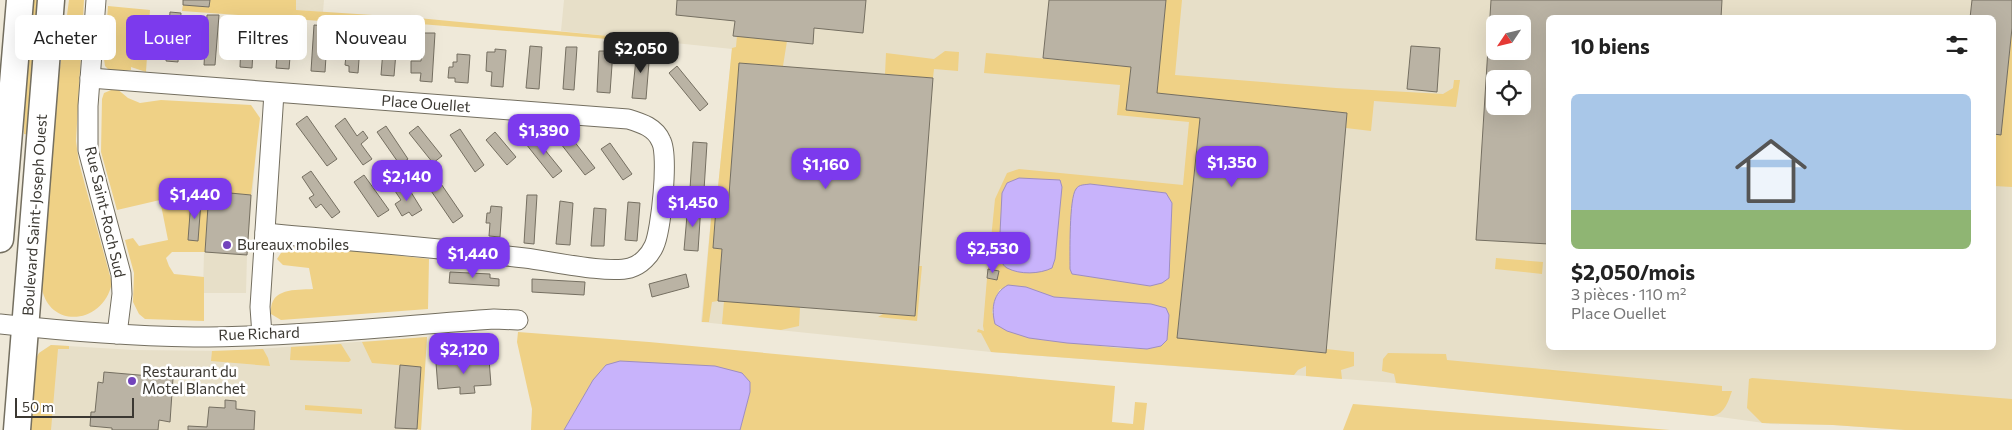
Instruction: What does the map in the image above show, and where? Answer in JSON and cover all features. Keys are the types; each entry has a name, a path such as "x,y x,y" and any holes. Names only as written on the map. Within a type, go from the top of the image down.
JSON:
{"main road":[{"path":"0,239 20,0"},
{"name":"Boulevard Saint-Joseph Ouest","path":"17,430 51,0"}],"street":[{"name":"Rue Saint-Roch Sud","path":"96,0 90,78 88,150 122,274 122,294 117,334"},
{"name":"Place Ouellet","path":"90,78 617,118 637,122 655,132 662,142 665,153 662,202 657,239 650,254 637,266 621,269 264,233"},
{"path":"262,335 260,307 274,93"},
{"name":"Rue Richard","path":"0,324 117,334 196,337 518,320"}],"shaded area":[{"path":"30,0 40,0 39,15 28,15"},
{"path":"69,0 84,0 83,15 67,15"},
{"path":"183,0 324,0 323,12 296,10 182,11"},
{"path":"210,0 296,0 296,10 372,15 317,15 317,21 307,20 307,15 238,15 182,11 183,5 209,7"},
{"path":"564,0 2012,0 2012,430 1905,430 1833,425 1771,424 1713,416 1396,383 991,352 701,322 713,197 717,197 732,49 561,31"},
{"path":"1166,0 1182,0 1175,75 1336,88 1443,94 1453,88 1454,80 1460,80 1456,107 1374,101 1371,131 1346,128 1347,113 1157,93"},
{"path":"108,6 150,10 150,15 126,15 126,60 147,60 146,72 131,67 131,70 110,71 105,66 104,60 116,60 116,15 107,15"},
{"path":"425,19 672,42 671,49 648,47 619,40 425,24"},
{"path":"2012,28 2012,187 1996,186 1996,134 2001,135"},
{"path":"737,35 787,41 783,66 739,63 728,208 716,208 713,248 722,249 718,301 712,302 709,322 702,322 713,197 717,197 732,48 736,47"},
{"path":"945,51 959,52 958,71 934,69 933,78 885,74 886,53 934,59"},
{"path":"986,53 1131,67 1126,110 1200,118 1177,338 1325,353 1326,349 1354,352 1354,366 1341,370 1342,379 1306,376 1306,366 1298,370 1294,375 991,352 981,333 977,332 978,329 984,331 987,278 997,279 999,271 988,269 995,199 1007,173 1019,169 1183,185 1189,122 1117,115 1120,85 984,73","holes":["1090,184 1166,193 1172,203 1169,278 1150,286 1072,274 1070,269 1072,203","1026,287 1054,297 1151,304 1161,346 1147,349 1118,348 1029,338 992,313 995,298 1000,289"]},
{"path":"25,60 36,60 30,135 24,134"},
{"path":"61,60 81,60 76,141 79,163 112,283 107,297 98,307 88,314 77,317 65,316 55,311 47,302 42,289"},
{"path":"116,88 128,98 140,103 161,100 251,105 260,118 251,195 209,192 205,252 172,252 166,258 174,274 204,277 204,321 145,319 139,314 133,302 134,273 125,240 133,238 139,246 168,240 160,200 117,210 101,152 102,99 104,93"},
{"path":"206,149 256,153 247,255 246,293 203,293 204,252 197,251"},
{"path":"1019,178 1060,180 1062,187 1055,259 1052,268 1042,272 1024,273 1012,270 1001,262 999,255 1002,193 1007,183"},
{"path":"1090,184 1166,193 1172,203 1169,278 1162,283 1150,286 1072,274 1070,269 1070,239 1072,203 1076,189 1079,186"},
{"path":"300,244 429,259 428,309 281,320 271,314 271,306 278,295 291,290 313,289 309,268 283,265 277,259 281,253"},
{"path":"1496,258 1543,262 1542,274 1495,269"},
{"path":"919,266 922,266 917,321 878,317 883,314 915,316"},
{"path":"1008,285 1026,287 1054,297 1151,304 1166,308 1169,315 1167,340 1161,346 1147,349 1067,343 1029,338 1007,331 995,324 993,307 999,292"},
{"path":"724,301 800,307 799,326 781,330 722,324"},
{"path":"518,332 649,342 1115,386 1112,422 1133,424 1135,402 1147,403 1144,430 740,430 750,392 593,380 564,430 531,430 532,409 517,342"},
{"path":"427,337 421,430 30,430 39,353 51,345 134,350 231,351"},
{"path":"427,337 421,430 417,429 421,367 372,363 362,342"},
{"path":"341,344 351,360 349,362 290,360 291,347"},
{"path":"51,345 69,346 69,349 58,349 51,430 30,430 35,360 39,353"},
{"path":"263,349 270,366 211,361 212,351"},
{"path":"1388,353 1446,354 1447,360 1722,386 1722,391 1732,391 1723,410 1713,416 1396,383 1394,374 1382,371 1383,359"},
{"path":"620,361 715,366 742,373 750,382 750,392 740,430 564,430 593,380 606,365"},
{"path":"1749,379 2012,399 2012,430 1905,430 1762,423 1747,408"},
{"path":"1353,404 1670,430 1343,430"},
{"path":"305,405 362,409 362,414 305,410"}],"building":[{"path":"183,0 210,0 209,7 183,5"},
{"path":"677,0 866,0 863,33 814,28 813,44 733,36 735,21 676,15"},
{"path":"1049,0 1166,0 1157,93 1347,113 1326,353 1177,338 1200,118 1126,110 1131,67 1043,58"},
{"path":"1491,0 1722,0 1721,15 1546,15 1546,244 1476,240 1486,80 1486,115 1531,115 1531,70 1487,70 1487,60 1531,60 1531,15 1490,15"},
{"path":"1972,0 2012,0 2012,28 2001,135 1996,134 1996,15 1970,15"},
{"path":"170,12 181,13 181,15 170,15"},
{"path":"209,15 219,15 215,65 204,65 204,60 209,60"},
{"path":"314,25 317,25 317,60 326,60 325,72 311,71"},
{"path":"425,33 435,33 432,82 420,81 421,73 411,73 411,61 425,60"},
{"path":"530,46 542,47 539,89 526,88"},
{"path":"1411,46 1440,48 1437,92 1407,89"},
{"path":"566,47 577,47 574,90 563,89"},
{"path":"495,49 506,50 503,87 491,86 492,72 486,71 487,52 495,52"},
{"path":"637,49 650,50 646,99 632,98"},
{"path":"599,51 613,51 610,93 597,92"},
{"path":"457,54 470,55 468,83 455,82 455,78 448,78 449,67 453,67 453,62 457,62"},
{"path":"166,60 178,60 178,62"},
{"path":"240,60 252,60 252,68 240,67"},
{"path":"277,60 290,60 289,69 276,68"},
{"path":"346,60 359,60 358,73 349,72 349,66 345,65"},
{"path":"382,60 395,60 394,76 381,75"},
{"path":"739,63 933,78 915,316 718,301 722,249 713,248 716,208 728,208"},
{"path":"677,66 708,104 700,111 669,73"},
{"path":"307,116 337,159 327,166 296,124"},
{"path":"345,118 357,136 363,131 368,138 361,144 372,159 363,165 335,126"},
{"path":"386,126 408,159 400,165 377,132"},
{"path":"418,126 442,156 433,163 409,133"},
{"path":"460,129 484,165 475,172 450,135"},
{"path":"495,132 516,157 507,165 486,140"},
{"path":"570,136 595,168 585,175 561,144"},
{"path":"534,137 538,142 544,138 550,145 545,150 562,171 553,178 526,144"},
{"path":"693,142 707,143 704,190 690,189"},
{"path":"610,143 632,174 623,180 601,149"},
{"path":"311,171 340,212 332,218 321,204 316,208 309,198 314,195 302,177"},
{"path":"364,175 389,210 378,217 354,182"},
{"path":"437,178 463,216 453,223 427,185"},
{"path":"406,184 422,210 412,216 409,212 402,216 395,204 401,200 395,191"},
{"path":"209,191 251,195 247,255 205,252"},
{"path":"527,195 537,195 534,244 524,243"},
{"path":"191,200 201,201 198,241 188,240"},
{"path":"560,201 573,203 570,245 556,244"},
{"path":"628,202 640,203 637,241 625,240"},
{"path":"688,204 701,205 698,251 684,250"},
{"path":"491,206 502,207 500,237 489,236 490,223 486,223 487,213 490,213"},
{"path":"594,208 606,209 604,246 591,246"},
{"path":"988,269 999,271 997,280 987,278"},
{"path":"450,272 490,274 490,278 499,279 499,286 449,283"},
{"path":"686,274 689,287 652,297 649,284"},
{"path":"532,279 585,282 584,295 532,292"},
{"path":"489,359 491,385 474,386 475,393 460,394 460,387 438,389 436,363"},
{"path":"400,365 421,367 417,429 395,428"},
{"path":"104,372 173,378 170,422 159,420 158,430 112,430 112,428 90,426 91,412 95,412 98,382 103,383"},
{"path":"225,400 236,401 236,409 255,411 254,430 188,430 188,426 207,427 209,407 225,408"}],"place":[{"name":"Bureaux mobiles","path":"227,245"},
{"name":"Restaurant du Motel Blanchet","path":"132,381"}]}
